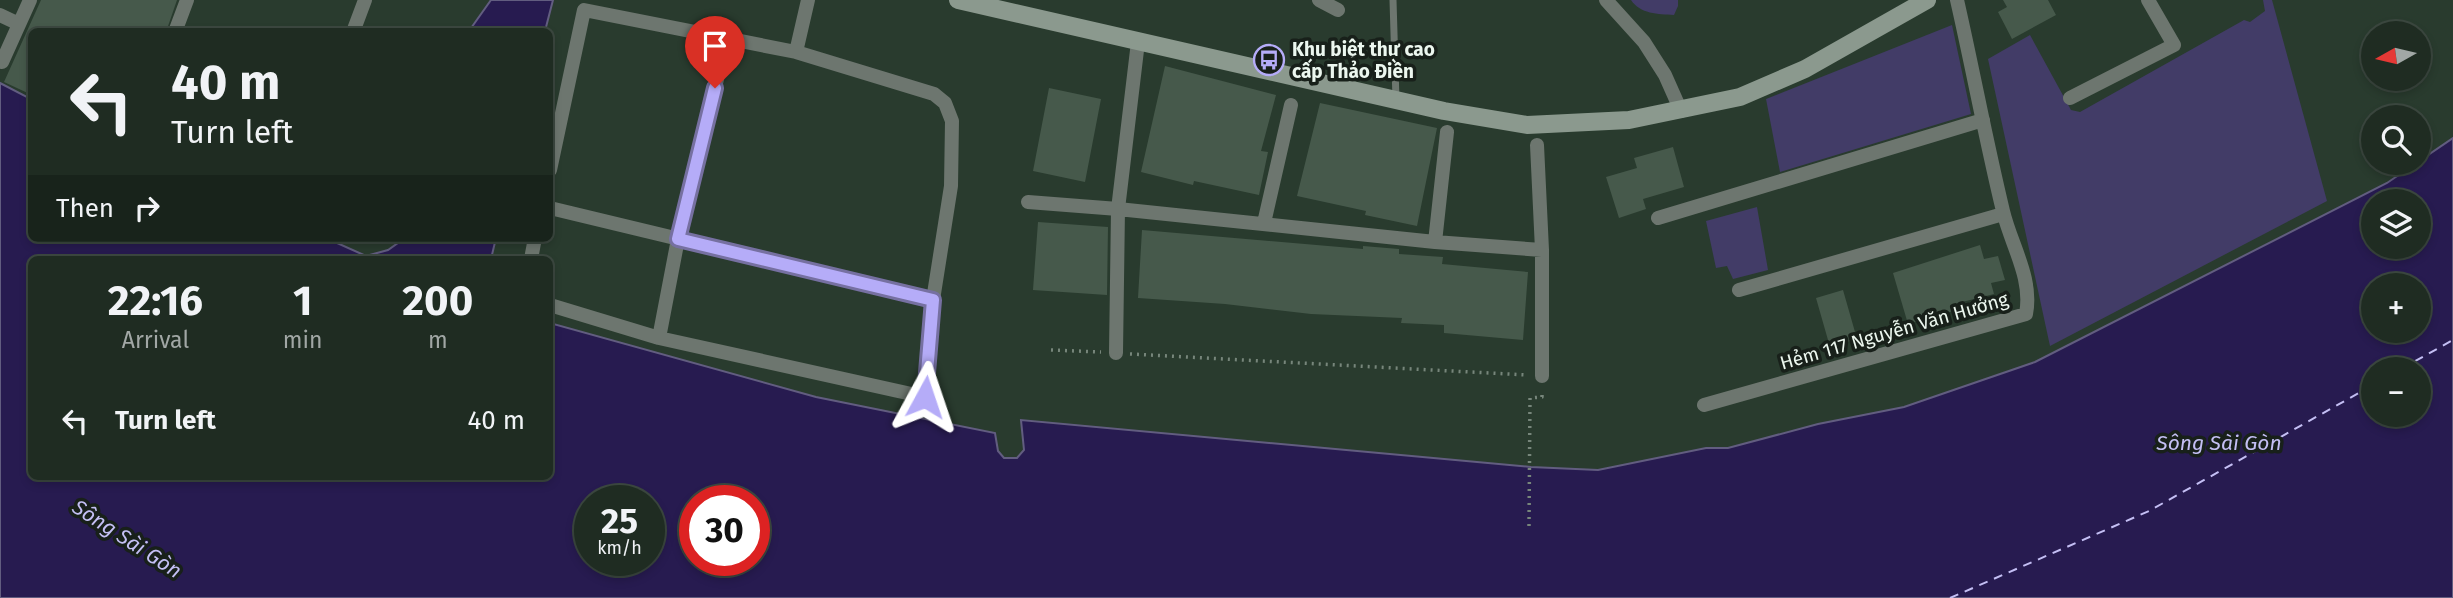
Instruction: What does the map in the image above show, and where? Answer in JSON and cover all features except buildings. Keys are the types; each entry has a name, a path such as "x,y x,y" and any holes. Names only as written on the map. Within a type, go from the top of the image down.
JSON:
{"main road":[{"path":"958,0 1444,111 1529,124 1629,120 1740,97 1805,69 1917,3"}],"street":[{"path":"2,62 30,0"},
{"path":"176,28 187,0"},
{"path":"354,28 365,0"},
{"path":"796,52 808,0"},
{"path":"1319,0 1338,10"},
{"path":"1606,0 1644,41 1665,75 1681,111"},
{"name":"Hẻm 117 Nguyễn Văn Hưởng","path":"1704,405 2026,314 2027,285 2003,214 1957,0"},
{"path":"2070,98 2174,45 2148,0"},
{"path":"553,156 584,10 796,52 934,94 945,103 952,121 951,186 933,300 925,397 659,338 553,305"},
{"path":"0,15 19,24"},
{"path":"659,338 678,239 727,38"},
{"path":"1116,353 1118,209 1138,42"},
{"path":"1264,223 1291,105"},
{"path":"1658,218 1983,120"},
{"path":"1435,242 1447,132"},
{"path":"1537,145 1542,250 1542,376"},
{"path":"1028,202 1542,250"},
{"path":"553,209 933,300"},
{"path":"1739,290 2003,214"}],"lane":[{"path":"1392,0 1396,100"}],"path":[{"path":"1051,350 1542,376"},
{"path":"1530,398 1530,526"}],"shaded area":[{"path":"1631,0 1678,0 1678,6 1674,15 1656,14 1644,11"},
{"path":"2263,0 2272,0 2327,201 2050,346 1988,59 2030,35 2071,110 2080,112 2244,20 2250,22 2265,11"},
{"path":"1952,25 1971,114 1780,172 1766,99"},
{"path":"1757,207 1768,270 1733,279 1727,266 1716,268 1706,221"}],"water":[{"path":"491,0 553,0 546,28 471,28"},
{"name":"Sông Sài Gòn","path":"0,83 28,97 28,242 335,242 366,256 28,256 28,480 553,480 553,324 816,397 995,433 998,451 1004,458 1017,458 1024,450 1021,420 1531,467 1598,470 1706,448 1728,448 1818,424 1904,407 2035,362 2361,196 2361,259 2431,259 2431,189 2375,189 2399,175 2431,175 2431,153 2453,138 2453,598 0,598"},
{"name":"Sông Sài Gòn","path":"399,242 495,242 492,256 366,256 388,250"}],"ferry route":[{"path":"2423,357 2453,340"},
{"path":"1950,598 2149,511 2361,392"}],"place":[{"name":"Khu biệt thự cao cấp Thảo Điền","path":"1269,60"}],"route":[{"path":"715,88 678,239 933,300 925,397"}]}
